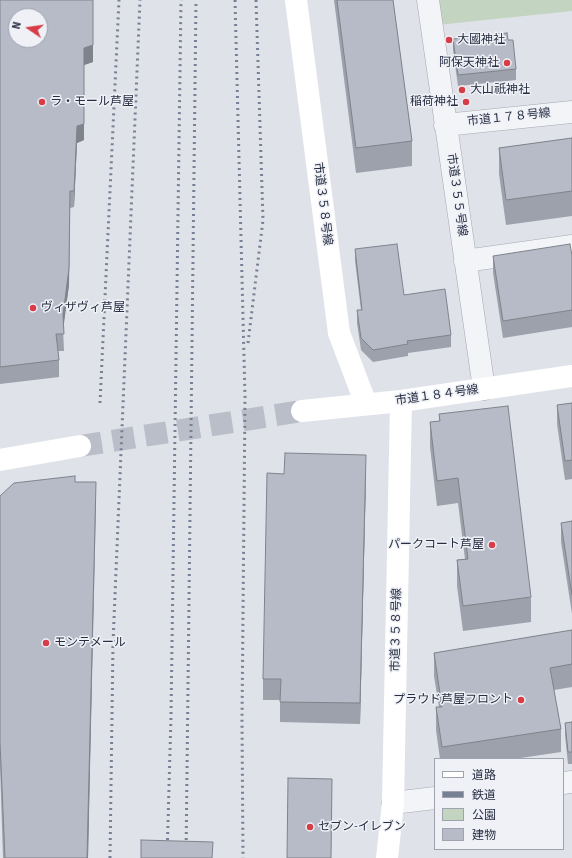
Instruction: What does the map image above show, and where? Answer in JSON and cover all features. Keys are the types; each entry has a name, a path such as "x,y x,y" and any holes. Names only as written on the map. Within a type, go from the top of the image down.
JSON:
{"street":[{"name":"市道３５８号線","path":"296,0 339,333 366,404"},
{"name":"市道３５５号線","path":"428,0 484,389"},
{"name":"市道１７８号線","path":"445,125 572,112"},
{"path":"465,261 572,246"},
{"name":"市道１８４号線","path":"302,411 401,401 572,376"},
{"name":"市道３５８号線","path":"387,858 393,803 401,401"},
{"path":"0,460 80,446"},
{"path":"393,803 434,798"}],"green space":[{"path":"435,0 572,0 572,11 437,25"}],"building":[{"name":"ラ・モール芦屋","path":"0,0 93,0 93,45 84,48 84,124 77,126 74,191 70,191 69,268 63,315 64,334 56,334 59,360 0,367"},
{"path":"337,0 393,0 412,141 356,148"},
{"path":"507,33 508,40 513,40 516,69 458,75 453,39"},
{"path":"572,138 572,191 506,200 499,148"},
{"path":"397,244 404,295 445,289 451,335 407,341 408,344 373,350 361,338 357,310 362,310 355,249"},
{"path":"570,244 572,256 572,310 503,321 493,256"},
{"path":"572,403 572,460 565,461 557,405"},
{"name":"パークコート芦屋","path":"508,406 531,597 463,606 457,560 468,559 458,478 437,481 430,422 440,421 439,414"},
{"path":"285,453 366,455 360,703 280,702 281,679 263,679 267,473 284,474"},
{"name":"モンテメール","path":"75,476 75,482 96,482 87,858 5,858 0,742 0,496 14,483"},
{"path":"572,521 572,595 561,523"},
{"name":"プラウド芦屋フロント","path":"572,630 572,664 550,668 561,729 442,747 436,707 442,707 434,653"},
{"path":"572,722 572,752 568,752 565,723"},
{"name":"セブン-イレブン","path":"288,778 332,779 331,858 287,858"},
{"path":"141,840 213,842 212,858 141,858"}],"tunnel":[{"path":"80,446 302,411"}],"railway":[{"path":"100,403 119,0"},
{"path":"110,858 113,643 140,0"},
{"path":"167,858 171,716 181,0"},
{"path":"186,858 196,0"},
{"path":"235,0 245,397 242,720 243,858"},
{"path":"248,343 263,220 256,0"}],"place":[{"name":"大國神社","path":"449,40"},
{"name":"阿保天神社","path":"507,63"},
{"name":"大山祇神社","path":"462,90"},
{"name":"ラ・モール芦屋","path":"42,102"},
{"name":"稲荷神社","path":"466,102"},
{"name":"ヴィザヴィ芦屋","path":"33,308"},
{"name":"パークコート芦屋","path":"492,545"},
{"name":"モンテメール","path":"46,643"},
{"name":"プラウド芦屋フロント","path":"521,700"},
{"name":"セブン-イレブン","path":"310,827"}]}
